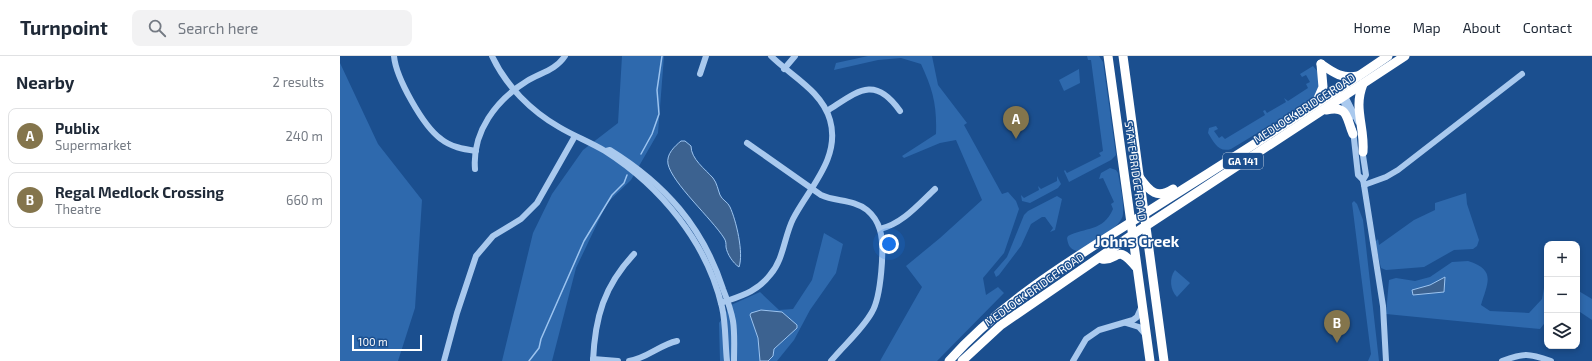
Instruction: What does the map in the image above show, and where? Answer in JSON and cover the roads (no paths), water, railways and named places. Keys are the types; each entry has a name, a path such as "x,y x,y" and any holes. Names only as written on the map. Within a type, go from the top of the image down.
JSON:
{"highway":[{"name":"STATE BRIDGE ROAD","path":"1108,56 1150,361"},
{"name":"STATE BRIDGE ROAD","path":"1123,56 1164,361"},
{"name":"MEDLOCK BRIDGE ROAD","path":"1361,80 1388,56"},
{"name":"MEDLOCK BRIDGE ROAD","path":"949,361 980,330 1019,297 1130,223 1192,184 1361,80 1405,56"},
{"path":"1353,134 1345,113 1337,108 1319,107 1323,87 1321,64 1338,75 1361,80 1358,100 1364,143 1363,152"},
{"name":"MEDLOCK BRIDGE ROAD","path":"962,361 1001,324 1319,107"},
{"path":"1139,177 1148,189 1158,194 1166,194 1181,185 1192,184"},
{"path":"1098,258 1105,260 1116,254 1125,255 1131,259 1137,268"}],"street":[{"path":"394,56 397,72 403,85 431,131 451,145 476,151"},
{"path":"492,56 514,90 543,117 604,151 645,182 679,218 693,237 705,259 733,321 734,361"},
{"path":"475,169 476,151 480,134 488,118 497,106 514,90 527,81 554,67 565,56"},
{"path":"700,74 706,56"},
{"path":"724,302 749,293 760,286 771,275 780,258 792,220 826,164 831,149 832,129 827,111 814,92 784,69 771,56"},
{"path":"784,69 795,56"},
{"path":"1363,183 1386,177 1398,170 1522,74"},
{"path":"827,111 856,93 870,89 887,95 900,112"},
{"path":"1341,93 1357,118 1366,175 1363,183"},
{"path":"1341,93 1351,118 1358,175 1363,183 1383,306 1386,361"},
{"path":"444,361 457,313 476,256 493,236 522,219 537,203 575,136"},
{"path":"747,143 828,198 849,201 861,206 872,216 880,229 881,253 879,292 876,305 867,319 831,361"},
{"path":"880,229 890,227 900,221 935,189"},
{"path":"618,361 593,360 595,328 602,302 615,278 634,254"},
{"path":"724,302 727,361"},
{"path":"1073,361 1086,339 1099,330 1126,323 1137,317 1142,304"},
{"path":"1126,323 1139,327 1147,336"},
{"path":"629,361 644,358 667,344 677,341"},
{"path":"1502,361 1521,354 1536,356 1551,361"}],"waterway":[{"path":"641,154 652,134 659,114 657,90 662,56"},
{"path":"529,361 539,348 541,339 584,241 612,195 624,183 627,175"}],"place":[{"name":"Publix","path":"1016,139"},
{"name":"Regal Medlock Crossing","path":"1337,343"}],"district":[{"name":"Johns Creek","path":"1137,241"}]}
